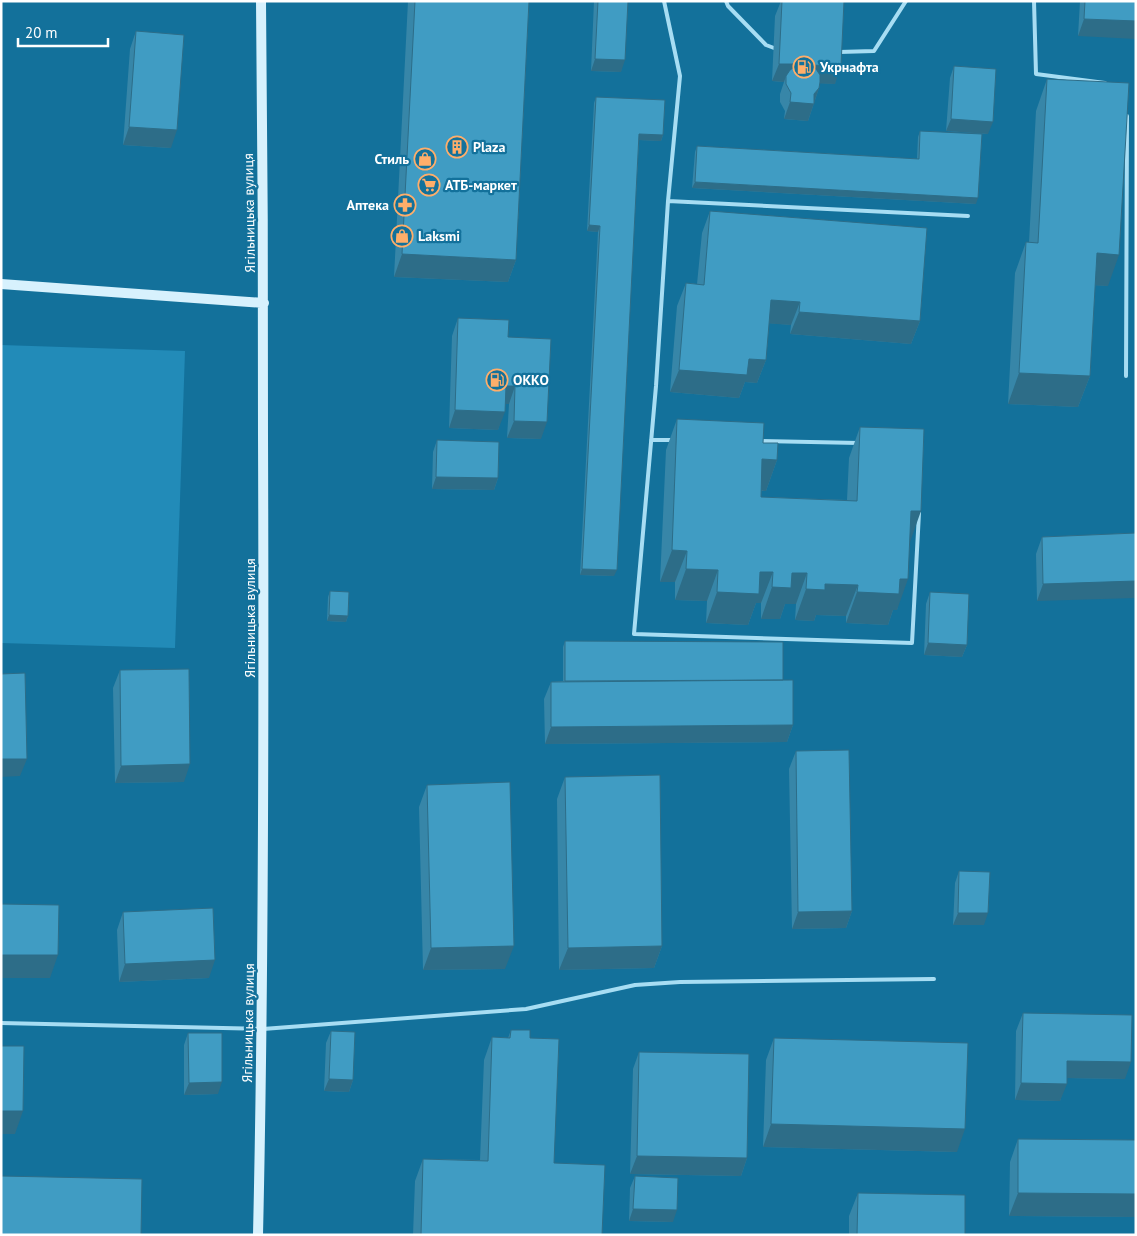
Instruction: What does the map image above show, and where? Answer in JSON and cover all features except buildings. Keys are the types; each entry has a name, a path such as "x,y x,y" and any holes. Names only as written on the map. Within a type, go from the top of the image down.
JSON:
{"main road":[{"name":"Ягільницька вулиця","path":"258,1235 263,1029 264,303 261,1"},
{"path":"1,284 264,303"}],"lane":[{"path":"664,1 680,76 668,201 651,440 634,634 912,643 920,504"},
{"path":"726,1 728,6 766,45 774,48"},
{"path":"836,52 874,51 906,1"},
{"path":"1034,1 1036,74 1108,83"},
{"path":"1126,376 1127,114"},
{"path":"668,201 968,216"},
{"path":"651,440 680,440"},
{"path":"758,442 864,443"},
{"path":"1,1023 263,1029 526,1009 635,985 680,982 934,978"}],"shaded area":[{"path":"1,345 185,351 175,648 1,643"}],"place":[{"name":"Укрнафта","path":"804,67"},
{"name":"Plaza","path":"457,147"},
{"name":"Стиль","path":"425,159"},
{"name":"АТБ-маркет","path":"429,185"},
{"name":"Аптека","path":"405,205"},
{"name":"Laksmi","path":"402,236"},
{"name":"ОККО","path":"497,380"}]}
